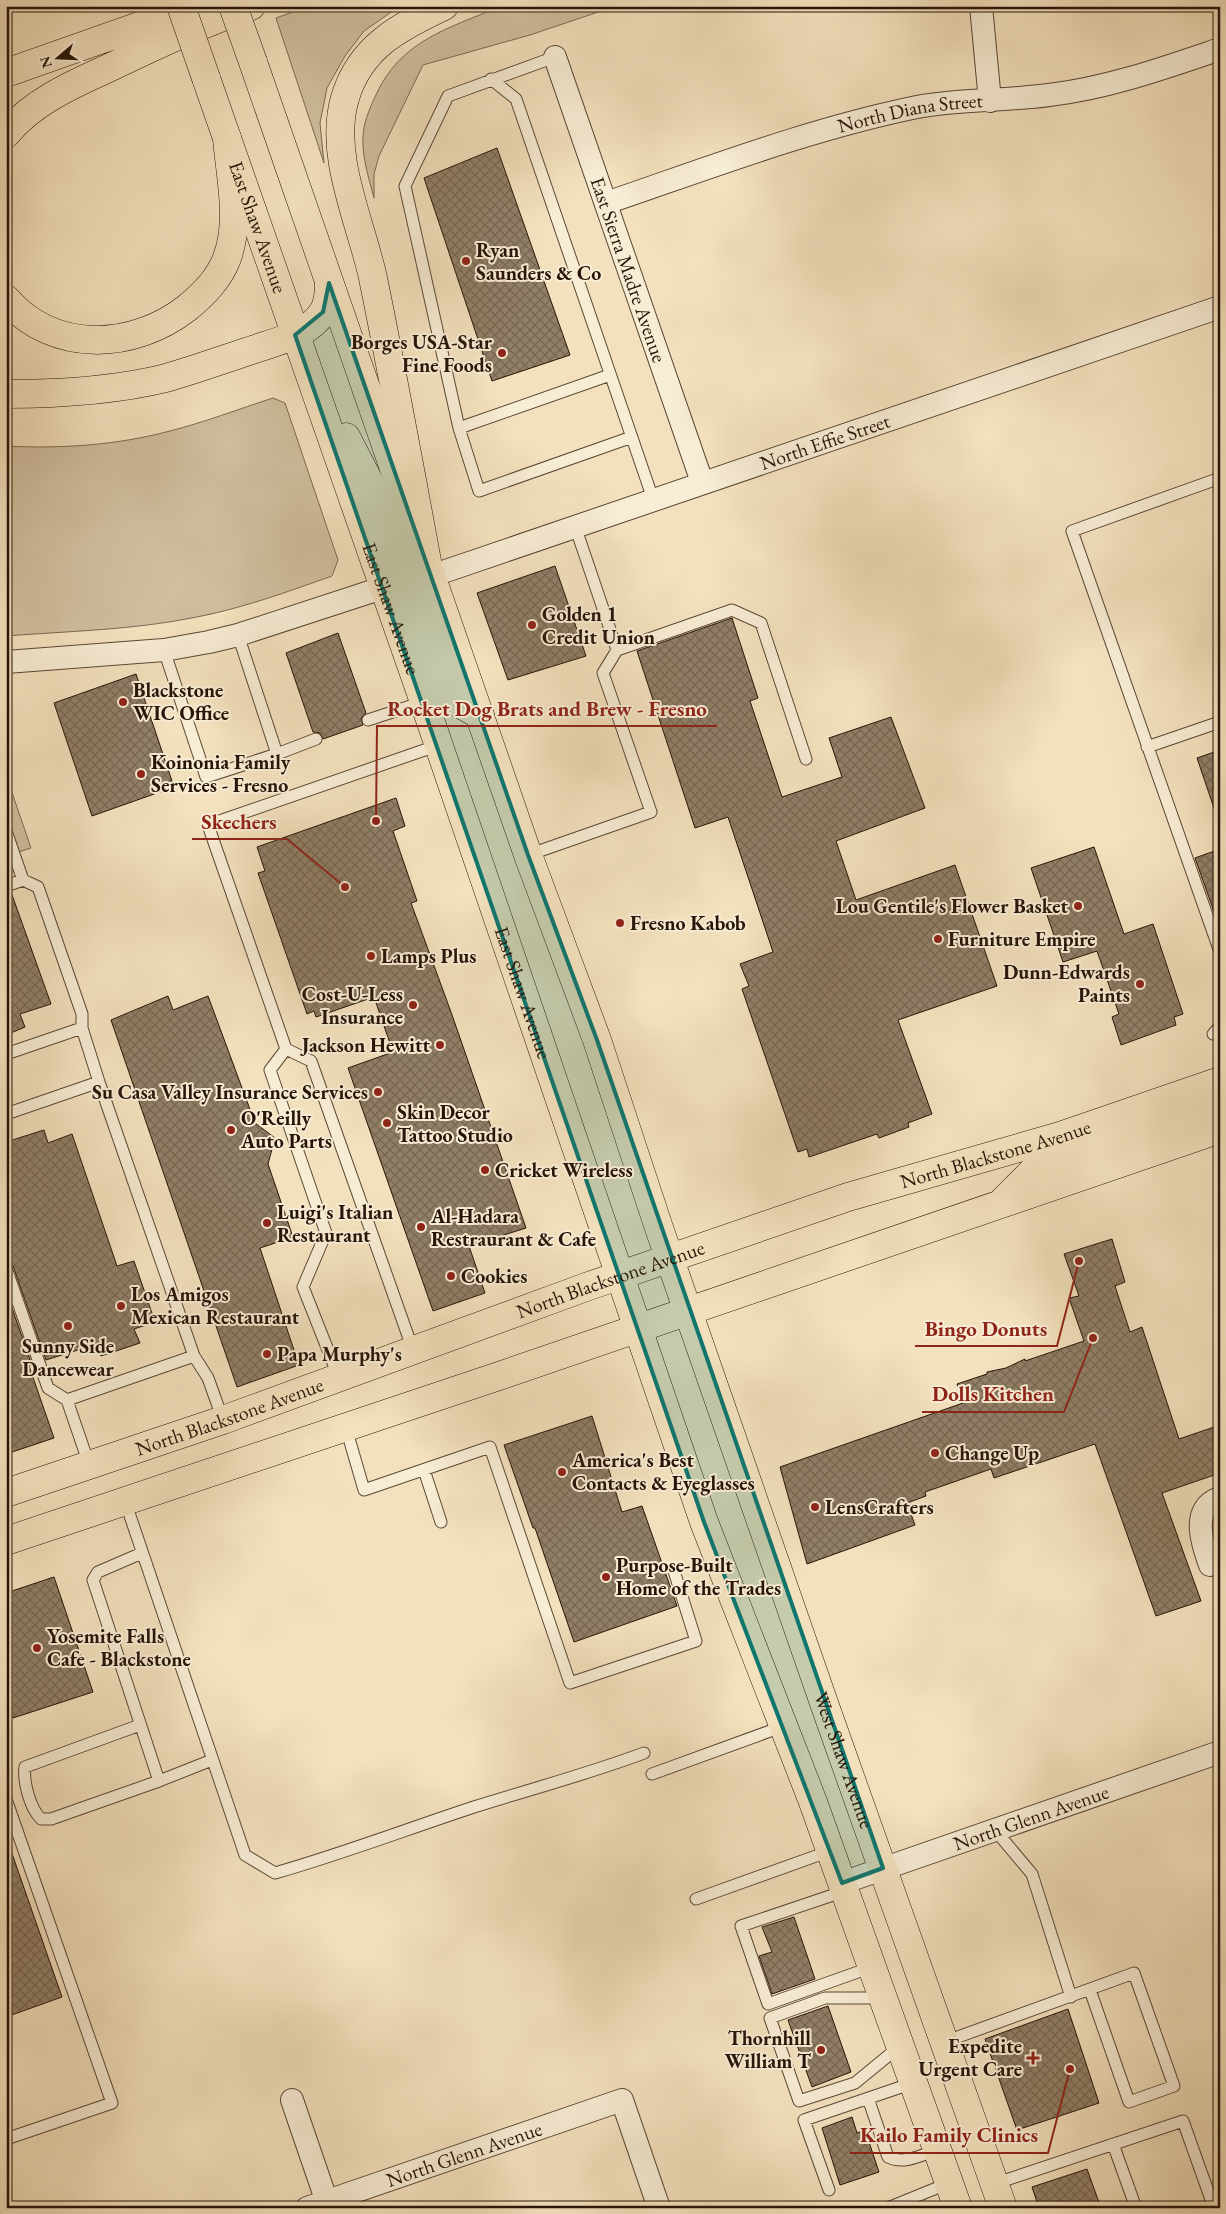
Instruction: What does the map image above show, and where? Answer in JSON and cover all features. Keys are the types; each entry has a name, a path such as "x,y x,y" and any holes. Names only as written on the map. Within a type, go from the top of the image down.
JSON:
{"main road":[{"name":"East Shaw Avenue","path":"181,6 385,587 638,1327"},
{"path":"6,73 196,6"},
{"path":"233,6 528,855 598,1040 688,1310"},
{"path":"6,134 42,102 63,89 171,37 251,6"},
{"path":"430,574 372,276 340,146 340,122 345,97 367,55 386,37 405,24 444,6"},
{"path":"6,299 28,319 48,331 71,338 92,341 112,340 135,335 174,318 196,301 218,277 232,240 234,216 227,138"},
{"path":"6,394 75,393 122,387 186,372 295,335 308,328 323,312 327,303 329,283"},
{"path":"295,335 376,495 399,558 416,573 423,576 430,574"},
{"path":"385,587 403,588 408,592 448,697 480,715"},
{"name":"North Blackstone Avenue","path":"6,1493 223,1420 620,1275 848,1198 1060,1136 1220,1081"},
{"path":"1001,1204 1033,1171 1216,1109 1220,1106"},
{"path":"6,1542 346,1428 1220,1129"},
{"name":"West Shaw Avenue","path":"688,1310 735,1450 999,2196"},
{"path":"638,1327 722,1572 784,1726 954,2196"}],"street":[{"path":"981,6 990,100"},
{"name":"North Diana Street","path":"606,203 814,131 920,107 1049,95 1111,84 1220,49"},
{"name":"East Sierra Madre Avenue","path":"555,57 702,482"},
{"name":"North Effie Street","path":"430,574 1220,307"},
{"path":"6,662 164,650 238,635 385,587"},
{"path":"1210,1565 1200,1540 1200,1520 1205,1508 1213,1500 1220,1498"},
{"name":"North Glenn Avenue","path":"843,1887 883,1868 1220,1752"},
{"path":"292,2100 321,2205"},
{"name":"North Glenn Avenue","path":"321,2205 622,2100 659,2208"}],"lane":[{"path":"555,57 448,96 405,186 458,428 479,490 632,437"},
{"path":"491,79 516,99 653,499"},
{"path":"458,428 610,375"},
{"path":"1220,478 1072,531 1220,952"},
{"path":"575,526 617,650"},
{"path":"528,855 651,812 603,673 617,650 732,610 761,623 806,759"},
{"path":"238,635 277,754"},
{"path":"164,650 206,777 316,739"},
{"path":"368,720 424,702"},
{"path":"1147,747 1220,722"},
{"path":"413,1350 311,1061 286,1049 208,825 439,745"},
{"path":"6,831 23,880"},
{"path":"6,886 23,880 38,887 82,1014 82,1028 99,1082 194,1356 208,1378 223,1420"},
{"path":"6,1054 82,1028"},
{"path":"286,1049 270,1070 326,1233 304,1287 339,1378"},
{"path":"6,1114 99,1082"},
{"path":"6,1268 48,1388 67,1400 89,1464"},
{"path":"67,1400 194,1356"},
{"path":"346,1428 364,1490 490,1447 570,1682 696,1641 674,1571"},
{"path":"424,1470 441,1522"},
{"path":"125,1501 245,1855 275,1873 319,1861 473,1808 593,1772 644,1753"},
{"path":"142,1553 98,1572 93,1580 159,1781"},
{"path":"140,1725 25,1767 24,1775 35,1813 41,1819 51,1819 212,1760"},
{"path":"652,1774 784,1726"},
{"path":"6,1799 112,2103 6,2139"},
{"path":"995,1830 1032,1874 1071,1997"},
{"path":"696,1899 830,1850"},
{"path":"843,1887 741,1926 768,2004 872,1967"},
{"path":"944,2042 1134,1973 1174,2086 1129,2102 1090,1990"},
{"path":"883,1998 825,1998 770,2018 799,2101 855,2083 900,2046"},
{"path":"829,2190 804,2120 914,2083"},
{"path":"868,2098 888,2157 896,2161 907,2160 938,2150"},
{"path":"999,2196 1114,2144 1183,2121 1214,2208"},
{"path":"1114,2144 1136,2208"},
{"path":"890,2208 954,2196"}],"highlighted area":[{"path":"329,283 528,855 597,1040 883,1868 842,1883 704,1522 295,335 323,312"}],"shaded area":[{"path":"309,6 400,6 364,31 345,56 327,88 320,123 324,163 276,18"},
{"path":"501,6 616,6 530,35 423,65 379,156 374,174 374,198 365,160 363,133 365,122 375,97 385,78 412,49 428,39 444,30"},
{"path":"273,398 285,403 338,560 332,576 282,594 197,617 150,625 6,636 6,446 69,446 130,440 209,420"},
{"path":"6,775 31,848 6,856"}],"building":[{"path":"497,148 570,355 492,381 424,178"},
{"name":"Golden 1 Credit Union","path":"555,566 586,656 508,680 477,593"},
{"path":"732,618 758,698 750,701 782,797 842,777 829,738 891,717 925,808 836,841 856,900 955,865 997,986 898,1020 932,1114 908,1123 909,1127 879,1138 877,1134 809,1157 807,1149 798,1152 742,989 749,986 740,964 773,952 728,817 695,828 637,651"},
{"path":"338,633 366,713 361,718 363,725 323,739 320,733 313,732 286,653"},
{"path":"136,674 174,787 92,816 54,703"},
{"path":"1220,750 1220,817 1217,817 1197,758"},
{"path":"396,798 405,826 393,831 417,901 411,903 526,1228 469,1246 485,1293 433,1311 348,1068 393,1052 374,997 316,1017 314,1011 307,1014 258,873 265,871 257,847"},
{"path":"1094,847 1124,934 1153,924 1183,1014 1174,1017 1176,1025 1121,1045 1112,1017 1119,1014 1097,951 1063,962 1031,868"},
{"path":"1220,849 1220,923 1218,923 1195,858"},
{"path":"11,892 51,1004 20,1014 25,1027 6,1035 6,893"},
{"path":"168,996 173,1010 208,996 255,1123 275,1138 268,1164 293,1237 260,1248 299,1365 237,1387 111,1020"},
{"path":"44,1130 48,1143 72,1134 117,1266 134,1261 155,1322 134,1329 140,1343 101,1356 97,1344 46,1360 13,1266 6,1261 6,1142"},
{"path":"1112,1239 1125,1282 1115,1286 1130,1332 1142,1327 1179,1439 1220,1425 1220,1473 1162,1493 1201,1601 1156,1616 1095,1444 994,1478 991,1469 925,1492 926,1496 907,1503 915,1525 807,1564 780,1467 963,1403 957,1384 987,1374 987,1372 1006,1368 1025,1359 1025,1361 1084,1341 1069,1298 1079,1296 1064,1254"},
{"path":"6,1291 32,1365 29,1366 54,1438 6,1454"},
{"path":"592,1416 622,1512 642,1506 677,1606 574,1642 504,1445"},
{"path":"54,1577 93,1692 13,1718 6,1699 6,1593"},
{"path":"6,1845 9,1845 62,1997 6,2017"},
{"path":"794,1917 815,1979 772,1994 759,1956 772,1952 762,1927"},
{"path":"828,2006 851,2072 812,2087 788,2020"},
{"path":"1068,2009 1099,2103 1017,2130 985,2039"},
{"path":"852,2117 857,2133 865,2130 879,2172 840,2185 822,2128"},
{"path":"1087,2169 1101,2208 1039,2208 1032,2187"}],"place":[{"name":"Ryan Saunders & Co","path":"466,261"},
{"name":"Borges USA-Star Fine Foods","path":"502,353"},
{"name":"Golden 1 Credit Union","path":"532,625"},
{"name":"Blackstone WIC Office","path":"123,702"},
{"name":"Koinonia Family Services - Fresno","path":"141,774"},
{"name":"Rocket Dog Brats and Brew - Fresno","path":"376,821"},
{"name":"Skechers","path":"345,887"},
{"name":"Lou Gentile's Flower Basket","path":"1078,906"},
{"name":"Fresno Kabob","path":"620,923"},
{"name":"Furniture Empire","path":"938,939"},
{"name":"Lamps Plus","path":"371,956"},
{"name":"Dunn-Edwards Paints","path":"1140,984"},
{"name":"Cost-U-Less Insurance","path":"413,1005"},
{"name":"Jackson Hewitt","path":"440,1045"},
{"name":"Su Casa Valley Insurance Services","path":"378,1092"},
{"name":"Skin Decor Tattoo Studio","path":"387,1123"},
{"name":"O'Reilly Auto Parts","path":"231,1130"},
{"name":"Cricket Wireless","path":"485,1170"},
{"name":"Luigi's Italian Restaurant","path":"267,1223"},
{"name":"Al-Hadara Restraurant & Cafe","path":"421,1227"},
{"name":"Bingo Donuts","path":"1079,1261"},
{"name":"Cookies","path":"451,1276"},
{"name":"Los Amigos Mexican Restaurant","path":"121,1306"},
{"name":"Sunny Side Dancewear","path":"68,1326"},
{"name":"Dolls Kitchen","path":"1093,1338"},
{"name":"Papa Murphy's","path":"267,1354"},
{"name":"Change Up","path":"935,1453"},
{"name":"America's Best Contacts & Eyeglasses","path":"562,1472"},
{"name":"LensCrafters","path":"815,1507"},
{"name":"Purpose-Built Home of the Trades","path":"606,1577"},
{"name":"Yosemite Falls Cafe - Blackstone","path":"37,1648"},
{"name":"Thornhill William T","path":"821,2050"},
{"name":"Expedite Urgent Care","path":"1033,2058"},
{"name":"Kailo Family Clinics","path":"1070,2069"}]}
